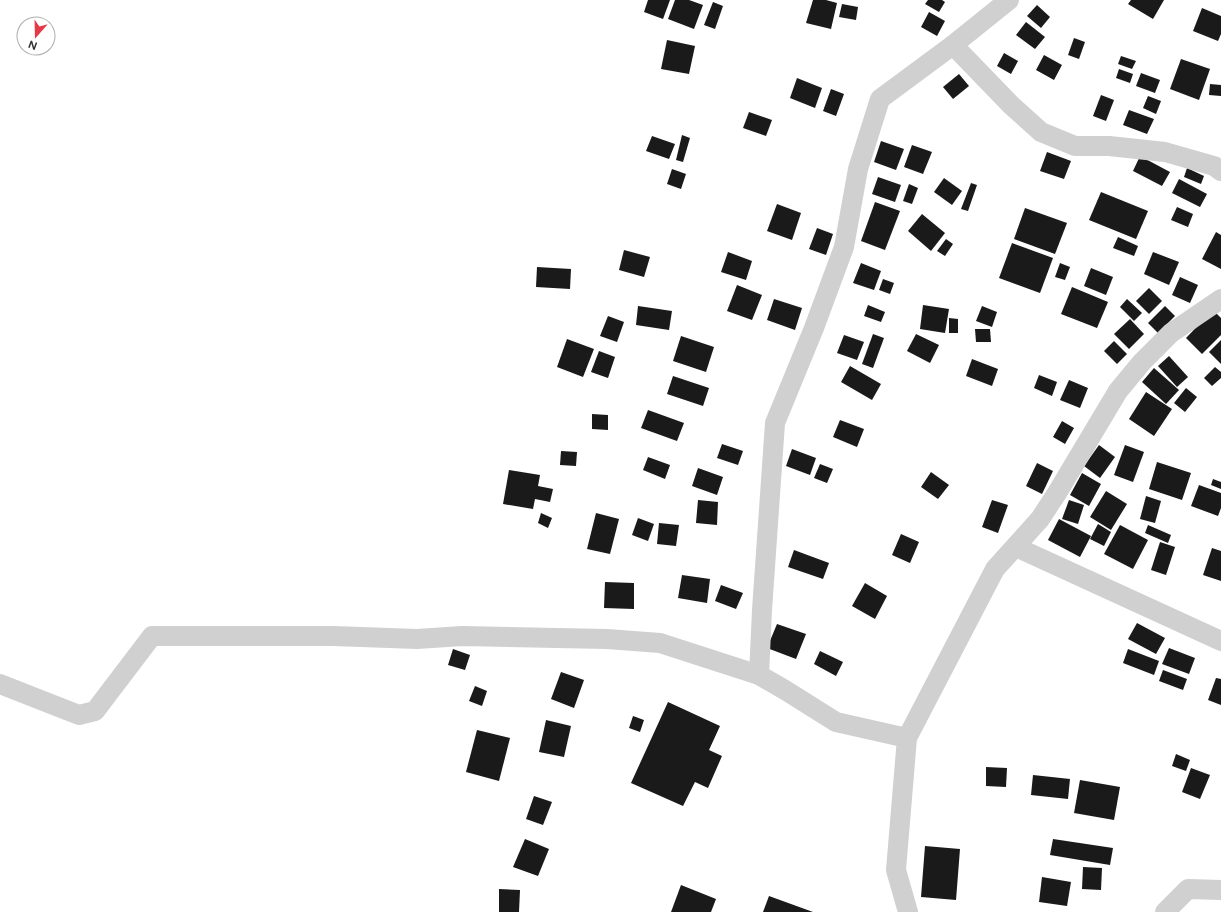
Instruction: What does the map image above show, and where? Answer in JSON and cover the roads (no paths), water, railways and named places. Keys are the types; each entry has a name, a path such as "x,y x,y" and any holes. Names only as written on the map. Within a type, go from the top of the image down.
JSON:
{"street":[{"path":"758,675 775,423 814,328 844,247 858,169 880,99 953,45 1009,0"},
{"path":"953,45 1041,132 1075,146 1109,146 1165,152 1214,166 1221,170"},
{"path":"908,912 896,870 907,738 995,569 1040,519 1118,391 1142,362 1171,333 1221,299"},
{"path":"1016,547 1221,641"},
{"path":"0,684 79,715 95,711 152,636 333,636 417,639 462,636 607,639 660,643 758,675 836,722 907,738"},
{"path":"1165,912 1188,889 1221,890"}]}
